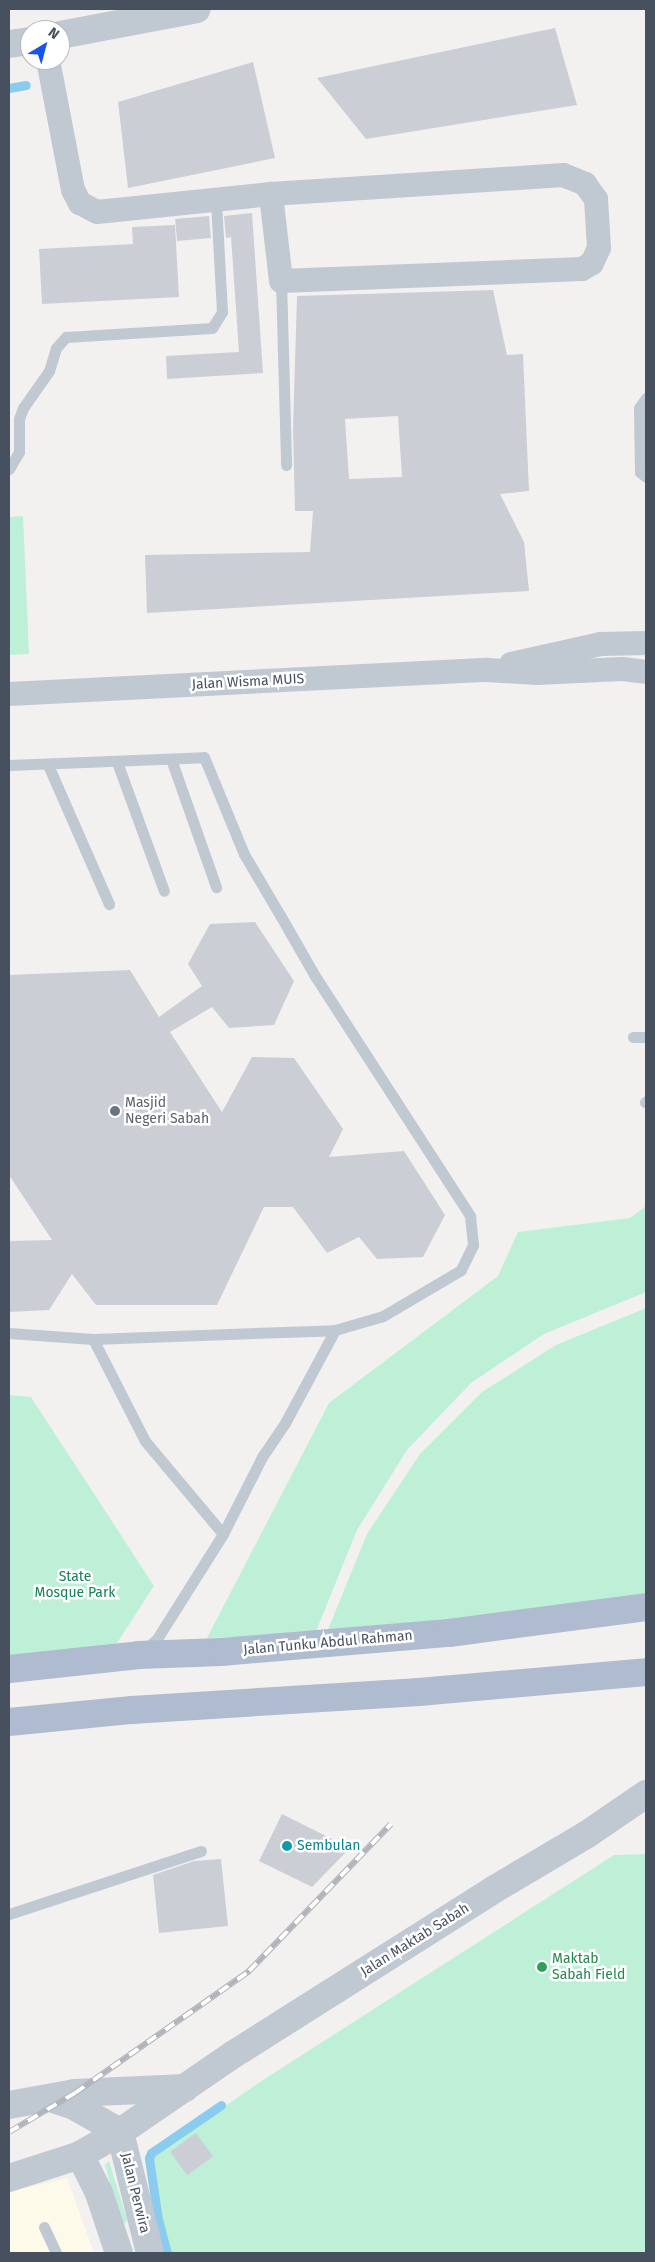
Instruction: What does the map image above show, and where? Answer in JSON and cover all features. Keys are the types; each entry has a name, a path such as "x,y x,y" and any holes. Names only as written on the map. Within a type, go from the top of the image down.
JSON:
{"main road":[{"name":"Jalan Tunku Abdul Rahman","path":"9,1669 139,1655 221,1652 449,1633 646,1607"},
{"path":"9,1722 132,1710 419,1692 646,1672"}],"street":[{"path":"70,34 198,9"},
{"path":"50,70 65,159 73,190 80,203 97,212 271,194 563,175 585,184 596,199 600,248 592,262 582,269 281,281 271,194"},
{"path":"487,670 601,644 646,643"},
{"path":"487,670 537,673 622,668 646,672"},
{"path":"487,670 536,686 619,684 646,679"},
{"name":"Jalan Wisma MUIS","path":"9,694 487,670"},
{"name":"Jalan Maktab Sabah","path":"9,2178 80,2155 120,2132 185,2088 646,1794"},
{"name":"Jalan Maktab Sabah","path":"9,2105 75,2093 185,2088"},
{"name":"Jalan Maktab Sabah","path":"48,2098 74,2106 120,2132"},
{"name":"Jalan Perwira","path":"120,2132 150,2253"},
{"path":"80,2155 99,2193 119,2253"}],"lane":[{"path":"9,468 18,452 19,419 23,408 49,371 56,348 66,337 212,328 222,312 216,200"},
{"path":"281,281 286,465"},
{"path":"646,398 639,408 640,472 646,477"},
{"path":"9,765 204,758 244,854 315,976 470,1216 473,1245 461,1270 383,1316 335,1330 93,1339 9,1332"},
{"path":"171,759 216,887"},
{"path":"117,762 164,891"},
{"path":"48,765 110,904"},
{"path":"633,1037 646,1037"},
{"path":"139,1655 157,1638 223,1534 262,1457 285,1423 335,1330"},
{"path":"93,1339 145,1441 223,1534"},
{"path":"9,1914 201,1851"},
{"path":"44,2227 56,2253"}],"shaded area":[{"path":"67,2178 94,2253 9,2253 9,2192"}],"green space":[{"path":"23,516 29,654 9,655 9,517"},
{"path":"646,1206 646,1292 544,1334 471,1383 407,1450 357,1530 315,1634 207,1638 329,1403 498,1276 518,1232 630,1218"},
{"path":"646,1308 646,1595 615,1602 327,1632 367,1534 420,1454 482,1392 556,1345"},
{"name":"State Mosque Park","path":"9,1395 31,1397 154,1586 104,1663 9,1666"},
{"name":"Maktab Sabah Field","path":"646,1854 646,2253 172,2253 162,2219 153,2156 263,2080 614,1855"},
{"path":"109,2161 127,2219 126,2223 120,2221 105,2165"}],"building":[{"path":"555,28 577,105 366,139 317,78"},
{"path":"253,62 275,158 128,188 118,102"},
{"path":"252,213 263,373 167,379 166,356 239,352 231,237 226,238 224,216"},
{"path":"209,216 211,238 177,241 175,219"},
{"path":"175,225 179,297 42,304 39,249 133,244 132,227"},
{"path":"493,290 507,355 523,354 529,491 500,494 524,542 529,591 147,613 145,555 310,552 313,511 295,511 293,429 297,296","holes":["398,416 402,477 349,479 345,419"]},
{"name":"Masjid Negeri Sabah","path":"255,922 294,981 274,1025 229,1028 212,1007 170,1032 222,1112 252,1057 294,1058 343,1129 329,1157 404,1151 445,1215 423,1257 377,1259 359,1237 327,1253 293,1207 264,1207 217,1305 96,1305 72,1274 49,1310 9,1312 9,1241 52,1240 9,1175 9,975 130,970 159,1017 202,986 188,964 210,924"},
{"path":"282,1814 350,1848 312,1887 259,1861"},
{"path":"221,1859 228,1926 159,1933 153,1875 194,1861"},
{"path":"196,2133 213,2156 187,2175 170,2152"}],"waterway":[{"path":"9,88 26,85"},
{"path":"167,2253 158,2220 149,2158 151,2153 221,2105"}],"railway":[{"path":"9,2132 75,2093 249,1971 391,1824"}],"place":[{"name":"Masjid Negeri Sabah","path":"115,1111"},
{"name":"Sembulan","path":"287,1846"},
{"name":"Maktab Sabah Field","path":"542,1967"}]}
